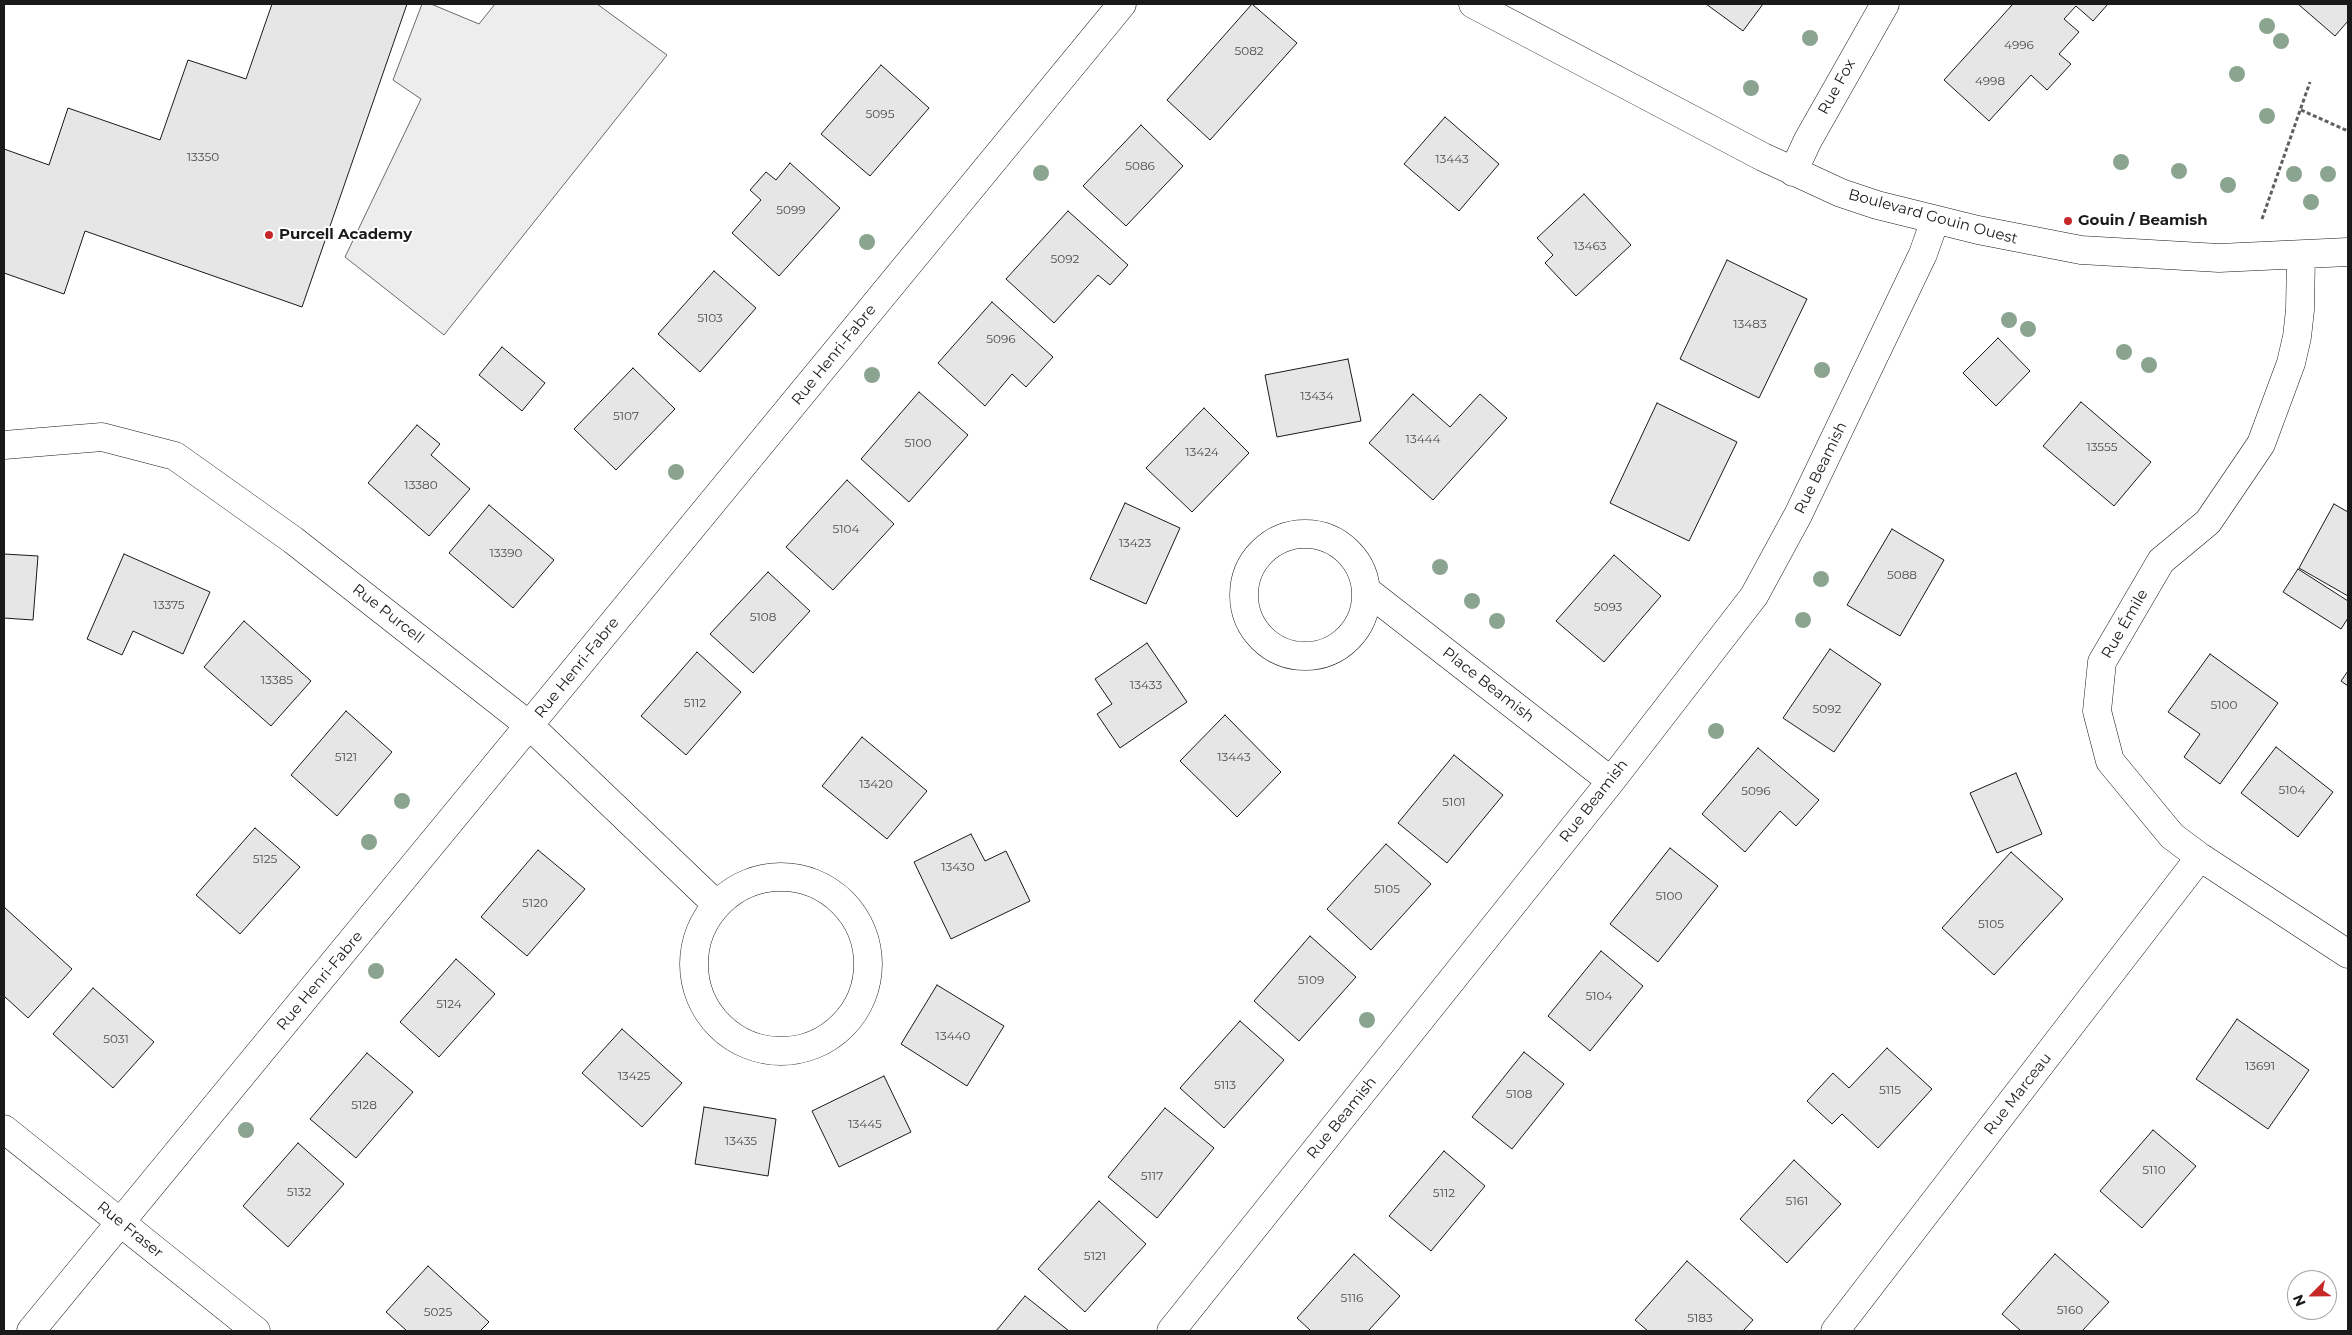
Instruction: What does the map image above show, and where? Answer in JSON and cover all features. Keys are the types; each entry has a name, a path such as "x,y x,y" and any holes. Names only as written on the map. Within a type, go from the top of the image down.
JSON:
{"street":[{"name":"Rue Henri-Fabre","path":"31,1331 1122,4"},
{"name":"Boulevard Gouin Ouest","path":"1473,4 1793,172 1841,193 1935,220 2019,240 2080,250 2186,257 2301,255 2348,252"},
{"name":"Rue Fox","path":"1793,172 1808,140 1885,4"},
{"name":"Rue Beamish","path":"1171,1331 1611,781 1754,596 1798,515 1923,254 1935,220"},
{"name":"Rue Émile","path":"2301,255 2300,310 2297,336 2291,363 2262,444 2208,522 2161,561 2102,662 2097,711 2110,761 2172,836 2200,857 2348,954"},
{"name":"Rue Purcell","path":"4,445 102,437 175,456 293,540 530,726 717,904"},
{"path":"1294,533 1315,534 1334,540 1350,553 1362,570 1366,590 1364,610 1356,629 1343,644 1325,653 1304,657 1284,653 1266,644 1252,628 1244,610 1243,590 1248,570 1259,553 1275,540 1294,533"},
{"name":"Place Beamish","path":"1366,590 1611,781"},
{"name":"Rue Marceau","path":"1835,1331 2200,857"},
{"path":"767,878 795,878 821,886 844,904 861,927 868,955 867,983 856,1009 838,1031 814,1046 785,1051 756,1048 730,1034 709,1013 697,987 694,958 701,929 717,904 740,887 767,878"},
{"name":"Rue Fraser","path":"4,1129 256,1331"}],"path":[{"path":"2262,220 2310,82"},
{"path":"2301,110 2348,131"}],"shaded area":[{"path":"422,4 431,4 479,24 495,4 597,4 667,55 444,335 345,257 421,99 393,80"}],"building":[{"path":"272,4 407,4 302,307 85,231 64,294 4,273 4,149 49,165 68,108 160,140 188,60 246,79"},
{"path":"1252,4 1297,43 1210,140 1167,100"},
{"path":"1706,4 1763,4 1743,31"},
{"path":"2013,4 2108,4 2093,21 2076,6 2064,19 2079,32 2059,54 2071,64 2047,90 2031,75 1989,121 1944,80"},
{"path":"2298,4 2348,4 2348,21 2335,36"},
{"path":"881,65 929,108 870,176 821,134"},
{"path":"1445,117 1499,164 1459,211 1404,164"},
{"path":"1141,125 1183,166 1126,226 1083,186"},
{"path":"790,163 840,208 779,276 732,233 761,200 750,190 766,172 776,180"},
{"path":"1584,194 1631,245 1576,296 1545,263 1553,255 1537,238"},
{"path":"1068,211 1128,265 1110,285 1098,275 1054,323 1006,279"},
{"path":"1727,260 1807,299 1759,398 1680,359"},
{"path":"714,271 756,308 700,372 658,334"},
{"path":"992,302 1053,357 1026,387 1012,374 985,406 938,363"},
{"path":"1998,338 2030,371 1996,406 1963,373"},
{"path":"502,347 545,383 522,411 479,375"},
{"path":"1348,359 1361,421 1277,437 1265,375"},
{"path":"633,368 675,409 616,470 574,429"},
{"path":"919,392 968,435 909,502 861,459"},
{"path":"1413,394 1450,427 1480,394 1507,418 1433,500 1369,443"},
{"path":"2081,402 2151,462 2114,506 2043,446"},
{"path":"1657,403 1737,442 1689,541 1610,503"},
{"path":"1204,408 1249,453 1192,512 1146,468"},
{"path":"417,425 440,444 431,455 470,489 429,536 368,483"},
{"path":"847,480 894,524 833,590 786,547"},
{"path":"1125,503 1180,528 1146,604 1090,579"},
{"path":"2334,504 2348,512 2348,596 2299,568"},
{"path":"489,505 554,560 513,608 449,553"},
{"path":"1892,529 1944,560 1900,636 1847,605"},
{"path":"4,554 38,556 33,620 4,618"},
{"path":"124,554 210,592 183,654 133,631 122,655 87,639"},
{"path":"1614,555 1661,596 1604,662 1556,621"},
{"path":"2298,569 2348,601 2348,618 2341,629 2283,592"},
{"path":"768,572 810,611 753,673 710,634"},
{"path":"244,621 311,681 271,726 204,667"},
{"path":"1147,643 1187,702 1120,748 1097,714 1112,704 1095,679"},
{"path":"1830,649 1881,684 1834,752 1783,718"},
{"path":"697,652 741,692 686,755 641,716"},
{"path":"2210,654 2278,703 2220,784 2184,757 2200,734 2168,712"},
{"path":"2348,671 2348,686 2341,681"},
{"path":"346,711 392,752 337,816 291,775"},
{"path":"1225,715 1281,772 1237,817 1180,761"},
{"path":"862,737 927,791 887,839 822,786"},
{"path":"2276,747 2333,792 2298,837 2241,793"},
{"path":"1758,748 1819,800 1796,826 1780,811 1745,852 1702,814"},
{"path":"1454,755 1503,795 1447,863 1398,823"},
{"path":"2016,773 2042,834 1997,853 1970,793"},
{"path":"255,828 300,867 240,934 196,895"},
{"path":"971,834 985,861 1006,851 1030,901 951,939 914,862"},
{"path":"1386,844 1431,884 1371,950 1327,909"},
{"path":"1670,848 1718,886 1658,962 1610,924"},
{"path":"538,850 585,889 527,956 481,917"},
{"path":"2011,852 2063,899 1994,975 1942,928"},
{"path":"4,907 72,969 28,1018 4,996"},
{"path":"1310,936 1356,977 1299,1041 1254,1001"},
{"path":"1601,951 1643,986 1590,1051 1548,1016"},
{"path":"456,959 495,994 439,1057 400,1022"},
{"path":"937,985 1004,1026 967,1086 901,1044"},
{"path":"93,988 154,1042 113,1088 53,1034"},
{"path":"2237,1019 2309,1070 2268,1129 2196,1079"},
{"path":"1240,1021 1284,1060 1224,1128 1180,1088"},
{"path":"622,1029 682,1083 642,1127 582,1073"},
{"path":"1887,1048 1932,1089 1878,1148 1842,1114 1832,1124 1807,1101 1833,1073 1849,1088"},
{"path":"1524,1052 1564,1084 1512,1149 1472,1117"},
{"path":"367,1053 413,1092 356,1158 310,1119"},
{"path":"884,1076 911,1132 839,1167 812,1111"},
{"path":"704,1107 776,1119 768,1176 695,1164"},
{"path":"1165,1108 1214,1148 1157,1218 1108,1177"},
{"path":"2153,1130 2196,1166 2142,1228 2100,1191"},
{"path":"298,1143 344,1184 288,1247 243,1206"},
{"path":"1444,1151 1485,1186 1431,1251 1389,1216"},
{"path":"1794,1160 1841,1204 1787,1263 1740,1219"},
{"path":"1099,1201 1146,1244 1085,1312 1038,1269"},
{"path":"1354,1254 1400,1296 1368,1331 1311,1331 1297,1318"},
{"path":"2055,1254 2109,1302 2082,1331 2021,1331 2002,1314"},
{"path":"1687,1261 1753,1320 1743,1331 1648,1331 1635,1320"},
{"path":"428,1266 489,1322 480,1331 407,1331 386,1312"},
{"path":"1025,1296 1069,1331 996,1331"}],"place":[{"name":"Gouin / Beamish","path":"2068,221"},
{"name":"Purcell Academy","path":"269,235"}]}
